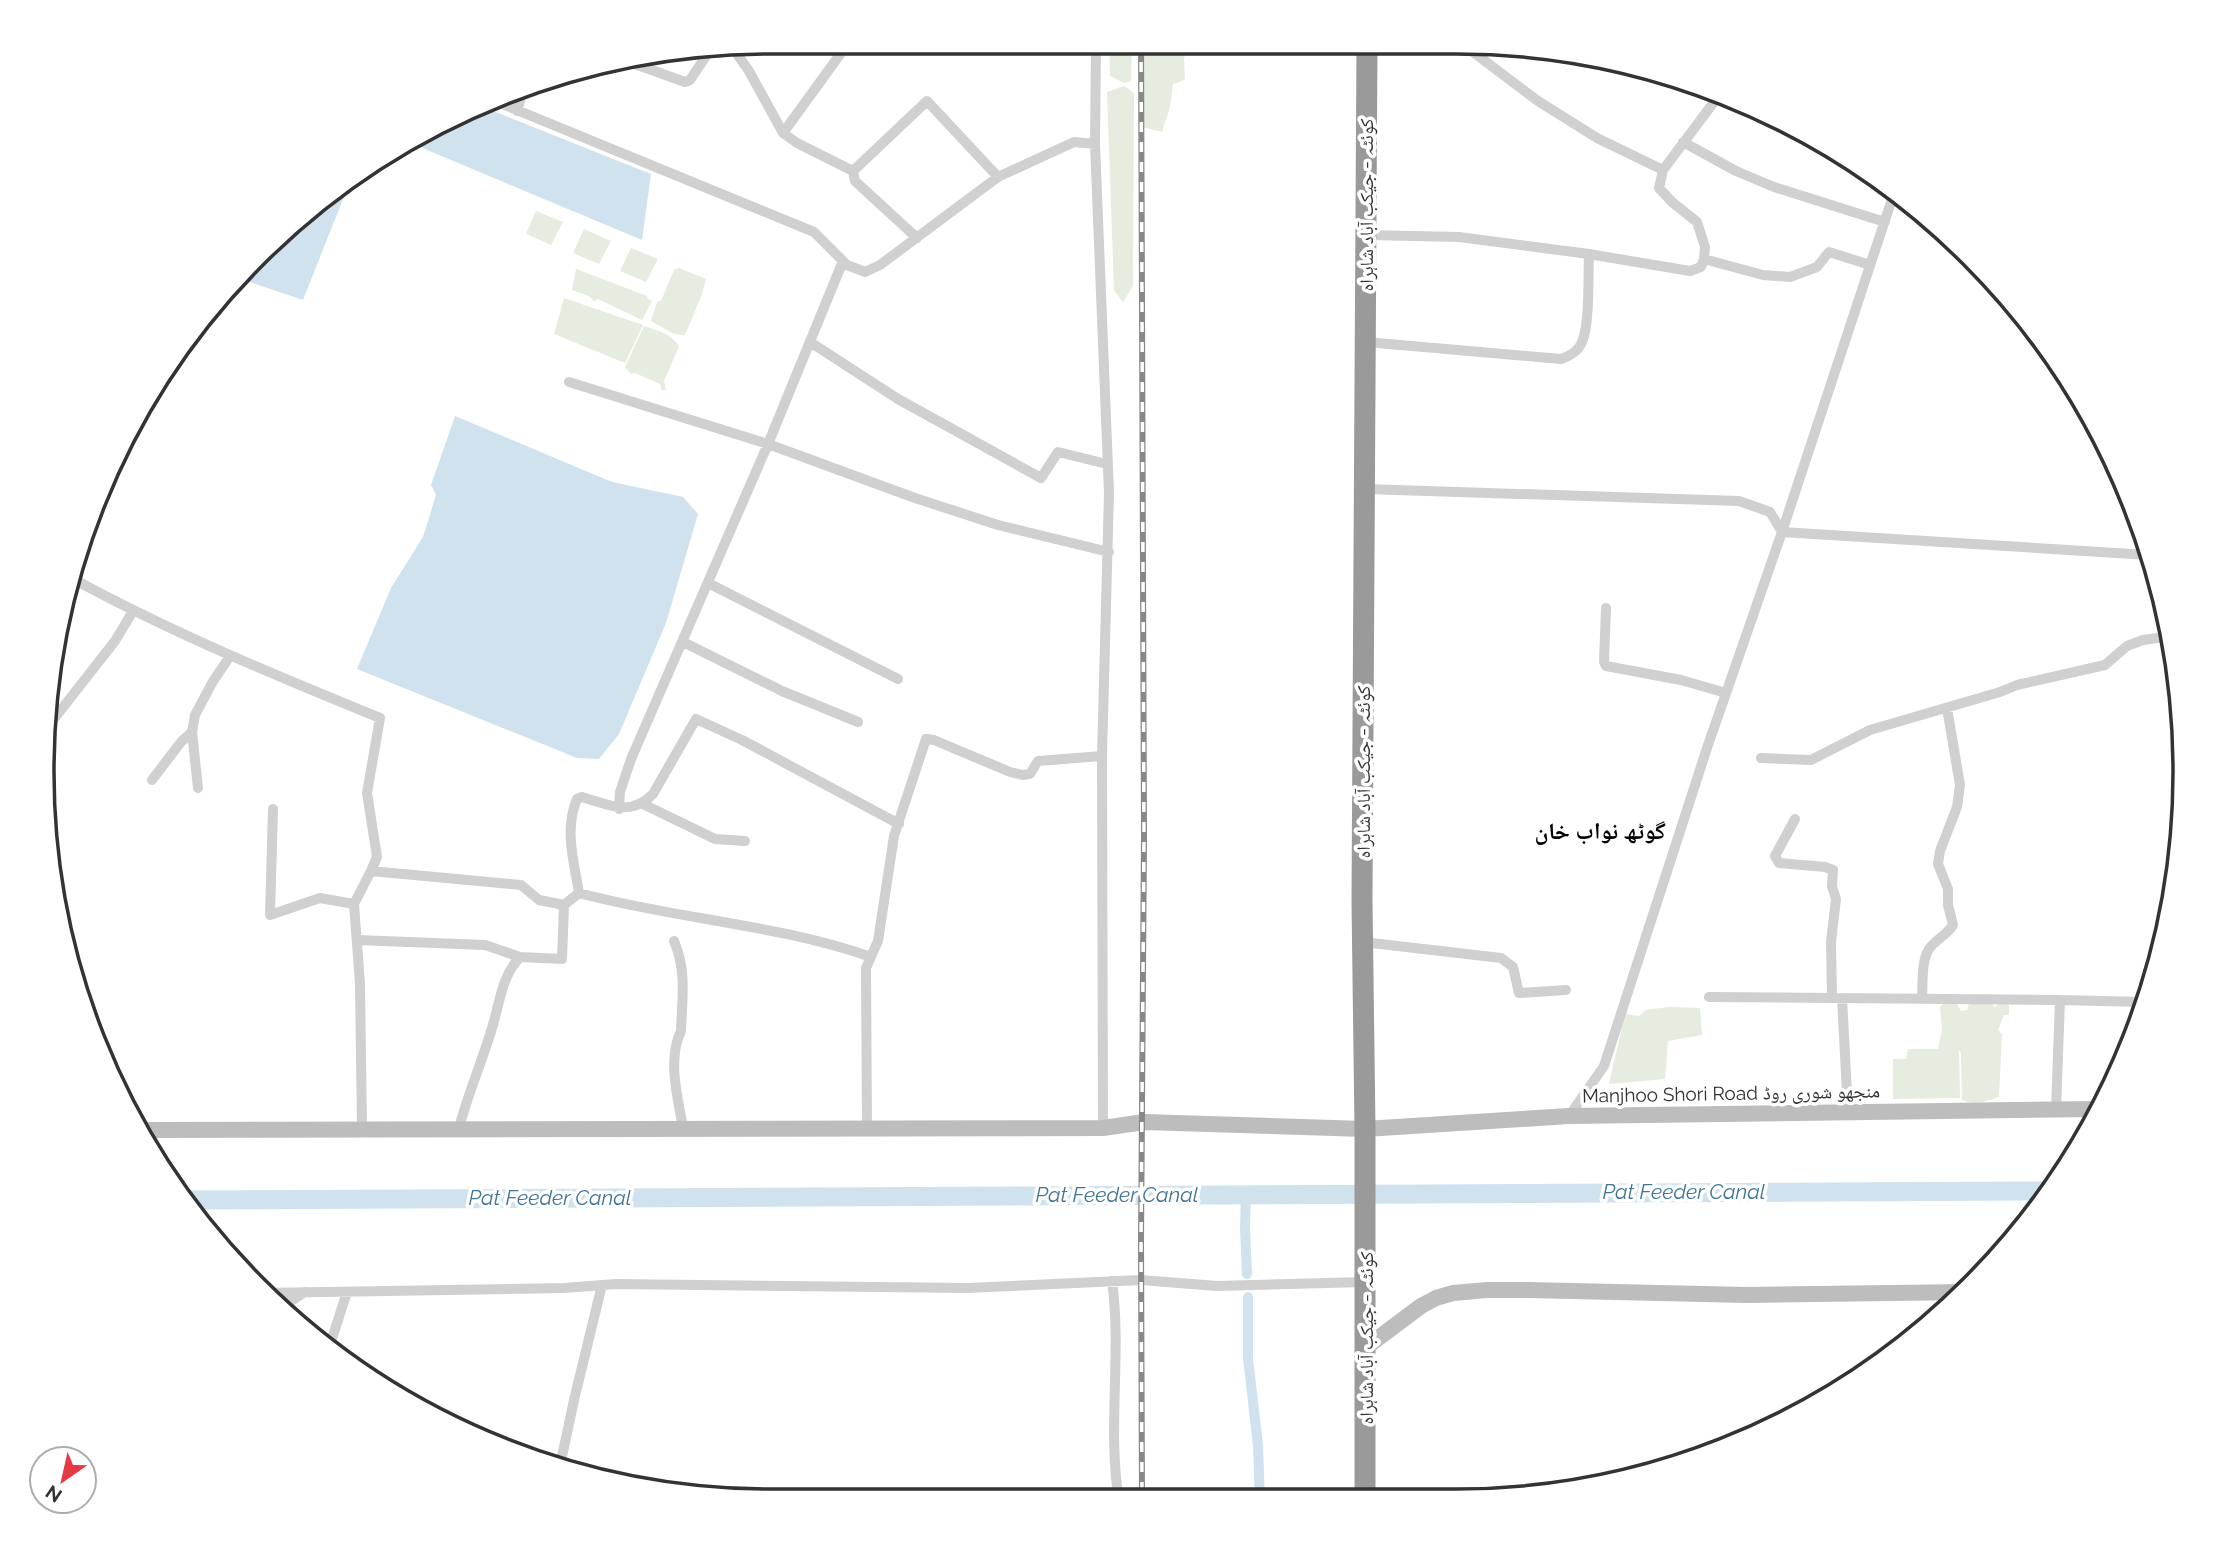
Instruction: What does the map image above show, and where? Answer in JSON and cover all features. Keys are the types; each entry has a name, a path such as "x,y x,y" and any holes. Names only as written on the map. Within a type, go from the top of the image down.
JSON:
{"highway":[{"name":"کوئٹہ - جیکب آباد شاہراہ","path":"1365,1489 1363,943 1367,54"}],"street":[{"path":"783,133 840,54"},
{"path":"1096,54 1095,144 1109,552 1102,756 1103,1128"},
{"path":"738,55 783,133 797,143 853,171"},
{"path":"1477,55 1538,101 1597,138 1663,170"},
{"path":"641,66 685,82 690,80 705,58"},
{"path":"517,111 520,100"},
{"path":"853,171 927,101 998,177"},
{"path":"1366,235 1460,237 1690,271 1701,267 1705,247 1697,222 1659,188 1663,170 1713,103"},
{"path":"505,106 814,232 843,261 865,272 880,265 998,177 1074,142 1095,144"},
{"path":"1683,142 1774,187 1885,222"},
{"path":"853,171 855,181 917,237"},
{"path":"1569,1116 1604,1066 1891,202"},
{"path":"1704,259 1763,275 1790,277 1817,267 1829,252 1870,265"},
{"path":"1366,342 1561,359 1570,356 1583,341 1589,254"},
{"path":"619,808 620,792 631,759 768,444 843,261"},
{"path":"810,342 898,399 1041,478 1058,452 1107,464"},
{"path":"569,382 768,444 915,498 998,525 1109,552"},
{"path":"1364,489 1739,501 1770,512 1782,533"},
{"path":"1782,533 2139,554"},
{"path":"708,583 898,679"},
{"path":"79,585 230,656 380,718 367,793 377,857 354,904 360,984 362,1128"},
{"path":"1606,608 1606,666 1681,680 1726,693"},
{"path":"57,717 107,652 133,611"},
{"path":"1761,758 1811,760 1870,730 2017,685 2105,665 2127,646 2160,638"},
{"path":"683,642 782,691 858,722"},
{"path":"198,788 192,732 195,715 230,656"},
{"path":"1922,999 1930,947 1947,934 1953,925 1948,905 1948,889 1938,864 1957,807 1960,785 1947,708"},
{"path":"643,804 653,794 696,719 743,740 900,824"},
{"path":"152,780 192,732"},
{"path":"867,1128 866,968 878,941 891,849 926,738 983,762 1023,775 1030,774 1038,761 1102,756"},
{"path":"579,893 570,820 577,799 582,797 619,808 643,804 715,839 745,841"},
{"path":"273,809 270,915 320,898 354,904"},
{"path":"1795,819 1775,856 1779,863 1833,870 1832,886 1836,899 1831,943 1848,1112"},
{"path":"371,871 521,885 539,900 564,905"},
{"path":"357,940 485,945 520,957 562,959 564,905 579,893"},
{"path":"579,893 619,904 678,913 847,948 871,957"},
{"path":"674,941 681,956 683,970 681,1031 677,1039 675,1073 683,1128"},
{"path":"1363,943 1501,958 1513,967 1519,993 1566,990"},
{"path":"459,1128 468,1093 493,1026 499,997 512,965 520,957"},
{"path":"1709,997 2135,1002"},
{"path":"2056,1110 2060,1000"},
{"name":"Manjhoo Shori Road منجھو شوری روڈ","path":"150,1130 1103,1128 1143,1122 1365,1129 1569,1116 2088,1109"},
{"path":"279,1293 603,1285 968,1288 1142,1280 1217,1286 1365,1282"},
{"path":"1112,1281 1114,1472 1117,1489"},
{"path":"562,1457 603,1285"},
{"path":"1365,1348 1421,1306 1453,1293 1514,1290 1746,1295 1949,1292"},
{"path":"289,1302 305,1292"},
{"path":"332,1339 347,1292"}],"shaded area":[{"path":"1109,54 1132,54 1131,81 1124,83 1110,76"},
{"path":"1142,54 1186,54 1184,58 1185,80 1173,84 1170,107 1162,132 1142,127"},
{"path":"1124,86 1134,93 1133,286 1123,302 1114,290 1107,92"},
{"path":"536,211 563,222 551,245 526,234"},
{"path":"584,229 611,241 599,264 573,253"},
{"path":"631,248 658,259 646,282 620,271"},
{"path":"679,268 706,279 685,335 674,334 651,321 657,302 661,301 674,270"},
{"path":"576,269 647,296 652,301 642,320 572,290"},
{"path":"564,298 643,325 625,363 554,334"},
{"path":"644,326 668,335 679,346 664,381 666,390 662,390 660,384 635,373 631,374 625,367"},
{"path":"1945,1001 1956,1002 1961,1011 1967,1010 1969,1004 1988,1001 1995,1007 2003,1001 2009,1006 2009,1015 2004,1015 1998,1030 2002,1034 1999,1096 1981,1102 1962,1100 1959,1050 1960,1098 1893,1099 1893,1059 1906,1059 1908,1049 1938,1049 1942,1030 1940,1007"},
{"path":"1668,1007 1700,1008 1702,1035 1668,1041 1665,1079 1609,1084 1625,1014 1639,1016 1646,1010"}],"water":[{"path":"493,111 651,174 642,240 419,147"},
{"path":"345,195 303,300 248,281 299,232"},
{"path":"455,416 612,482 683,497 698,514 666,623 619,734 599,759 577,758 357,669 391,588 423,537 436,495 431,485"}],"waterway":[{"name":"Pat Feeder Canal","path":"196,1200 2037,1191"},
{"path":"1246,1195 1247,1274"},
{"path":"1248,1297 1248,1358 1258,1446 1260,1489"}],"railway":[{"path":"1141,54 1144,837 1142,1489"}],"district":[{"name":"گوٹھ نواب خان","path":"1600,831"}]}
